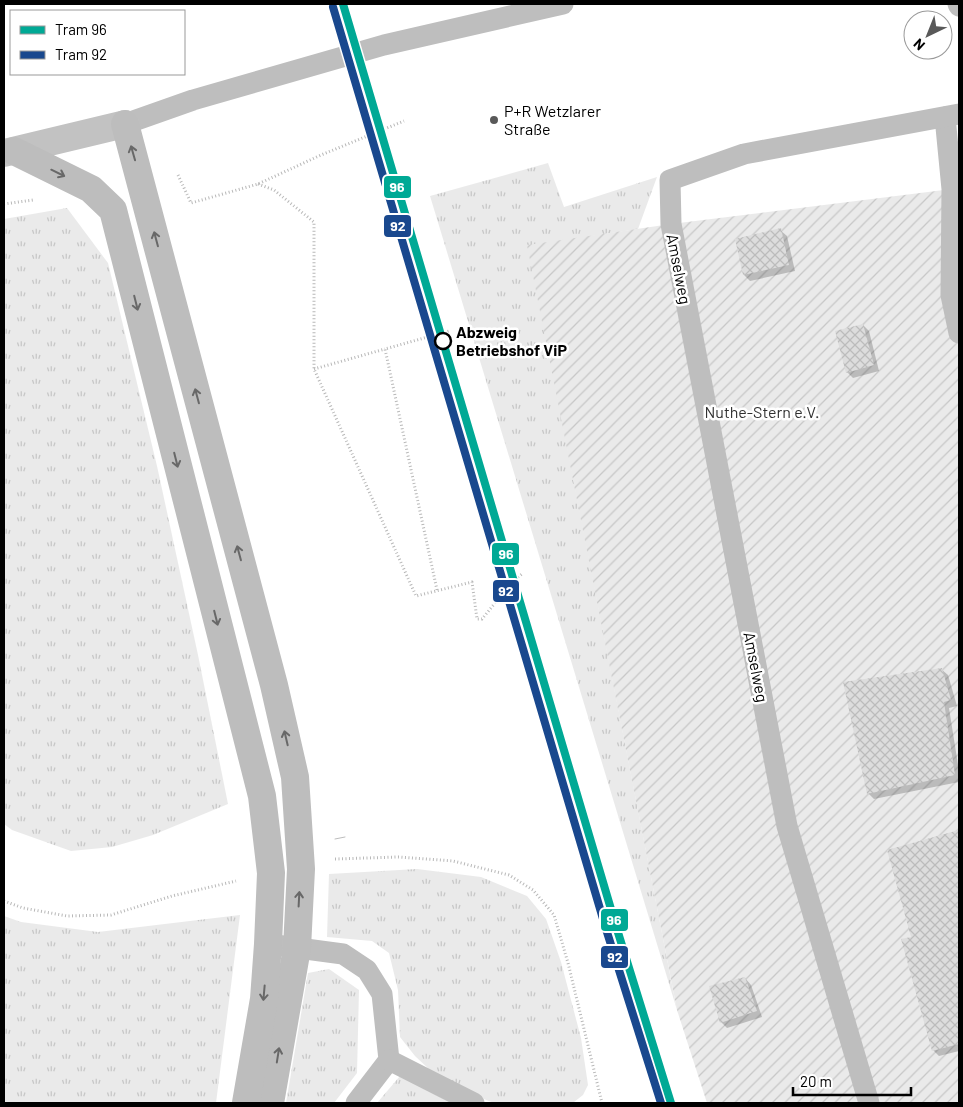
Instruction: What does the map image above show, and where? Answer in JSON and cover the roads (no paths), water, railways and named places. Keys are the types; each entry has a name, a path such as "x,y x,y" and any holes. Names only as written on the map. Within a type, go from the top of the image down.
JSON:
{"highway":[{"path":"125,124 274,685 295,777 301,869 297,948 270,1103"},
{"path":"9,152 91,189 113,210 262,796 271,873 268,944 264,999 246,1103"}],"street":[{"path":"9,152 125,124"}],"lane":[{"path":"125,124 193,100 384,45 563,4"},
{"path":"952,115 951,295 959,333"},
{"name":"Amselweg","path":"868,1103 787,826 671,224 670,180 744,154 952,115"},
{"path":"268,944 343,954 367,970 382,994 389,1060 356,1103"},
{"path":"389,1060 474,1103"}],"tram line":[{"name":"96","path":"343,4 616,926 671,1103"},
{"name":"92","path":"333,7 606,929 661,1103"},
{"path":"335,839 345,837"}],"place":[{"name":"P+R Wetzlarer Straße","path":"494,120"},
{"name":"Abzweig Betriebshof ViP","path":"443,341"}],"park label":[{"name":"Nuthe-Stern e.V.","path":"762,412"}]}
